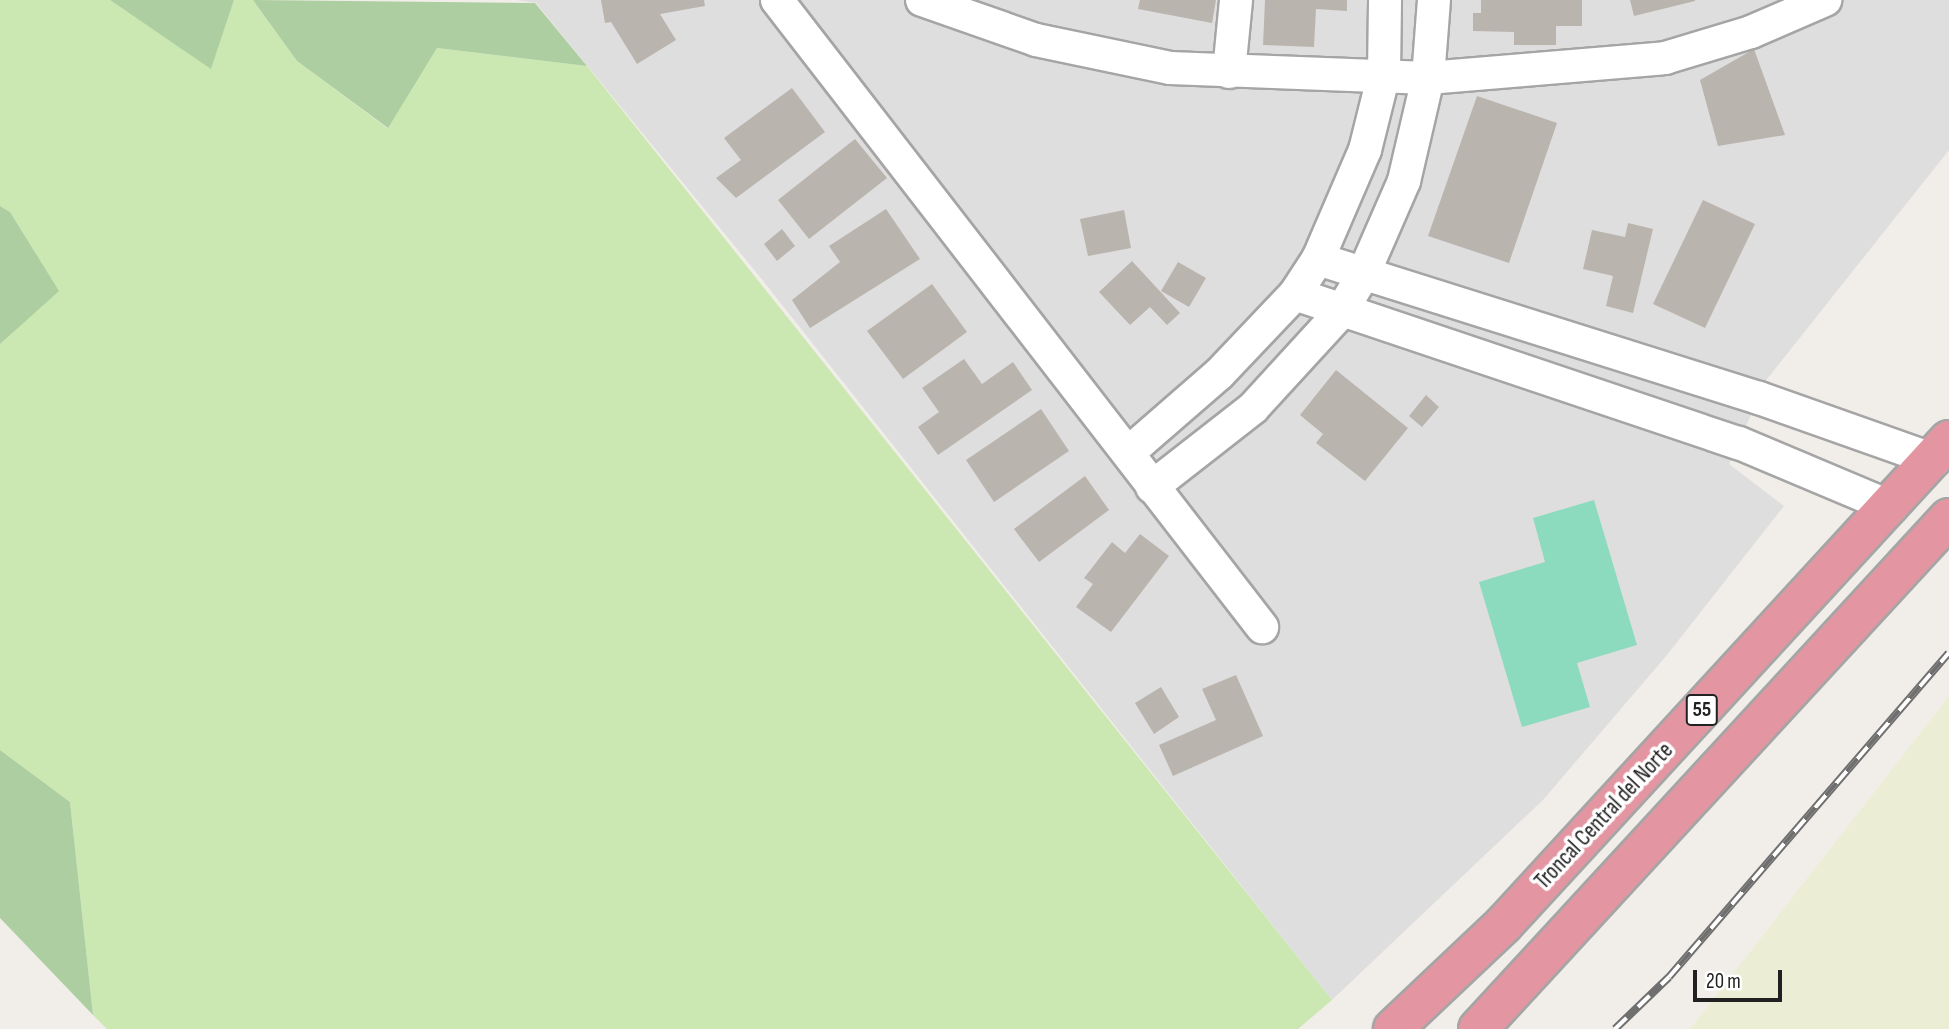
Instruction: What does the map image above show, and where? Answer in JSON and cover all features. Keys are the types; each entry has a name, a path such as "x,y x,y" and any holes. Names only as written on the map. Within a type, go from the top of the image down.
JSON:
{"highway":[{"name":"Troncal Central del Norte","path":"1393,1029 1503,925 1941,450"},
{"name":"55","path":"1478,1029 1949,518"}],"street":[{"path":"777,0 1262,627"},
{"path":"922,0 1036,40 1170,68 1229,72 1384,74 1428,78 1665,58 1751,32 1825,0"},
{"path":"1229,72 1236,0"},
{"path":"1128,453 1219,374 1295,294 1318,259 1364,150 1384,74 1385,0"},
{"path":"1152,487 1253,408 1341,312 1363,275 1404,181 1428,78 1434,0"},
{"path":"1318,259 1620,355 1941,450"},
{"path":"1295,294 1341,312 1739,443 1891,507"},
{"path":"1605,398 1620,355"}],"shaded area":[{"path":"516,0 1949,0 1949,150 1767,379 1729,464 1784,506 1667,655 1543,800 1332,1000 760,277 536,3"}],"green space":[{"path":"0,0 110,0 211,68 234,0 253,0 297,61 387,128 437,48 587,66 1332,1000 1298,1029 107,1029 93,1015 70,802 0,750 0,344 58,290 10,212 0,206"},
{"path":"110,0 234,0 211,69"},
{"path":"253,0 535,3 587,66 437,48 388,128 297,61"},
{"path":"0,206 10,212 59,291 0,344"},
{"path":"1594,500 1637,645 1577,663 1590,707 1522,727 1479,582 1545,562 1533,518"},
{"path":"1949,696 1949,1029 1690,1029"},
{"path":"0,750 70,802 93,1015 0,918"}],"building":[{"path":"601,0 704,0 705,6 660,14 676,40 637,64 611,22 605,23"},
{"path":"1140,0 1216,0 1212,23 1138,9"},
{"path":"1265,0 1347,0 1347,11 1316,9 1314,47 1263,45"},
{"path":"1481,0 1582,0 1582,26 1556,26 1556,45 1514,45 1514,32 1473,31 1473,13 1481,13"},
{"path":"1630,0 1695,0 1695,1 1634,16"},
{"path":"1754,49 1785,135 1718,146 1700,80"},
{"path":"792,88 825,132 736,198 716,178 741,160 724,138"},
{"path":"1477,96 1557,123 1509,263 1428,236"},
{"path":"855,139 887,178 809,239 778,200"},
{"path":"1703,200 1755,224 1705,328 1653,304"},
{"path":"886,209 920,259 810,328 792,300 840,262 829,246"},
{"path":"1124,210 1131,248 1088,256 1080,219"},
{"path":"1628,223 1653,229 1633,313 1606,306 1613,276 1583,269 1592,230 1625,237"},
{"path":"782,229 795,246 777,261 764,244"},
{"path":"1132,261 1180,313 1167,325 1150,307 1130,325 1099,292"},
{"path":"1178,262 1206,278 1189,307 1161,291"},
{"path":"932,284 967,332 903,379 867,331"},
{"path":"964,359 982,384 1013,362 1032,390 938,455 918,427 939,412 922,388"},
{"path":"1336,370 1408,428 1365,481 1316,443 1323,434 1300,415"},
{"path":"1426,395 1439,407 1422,427 1409,416"},
{"path":"1041,409 1069,451 994,502 966,460"},
{"path":"1085,476 1109,510 1039,562 1014,529"},
{"path":"1140,534 1169,556 1111,632 1076,607 1093,584 1084,578 1112,542 1125,553"},
{"path":"1236,675 1263,736 1173,776 1159,745 1216,720 1202,689"},
{"path":"1161,687 1179,717 1154,734 1135,703"}],"railway":[{"path":"1615,1029 1669,977 1949,653"}]}
